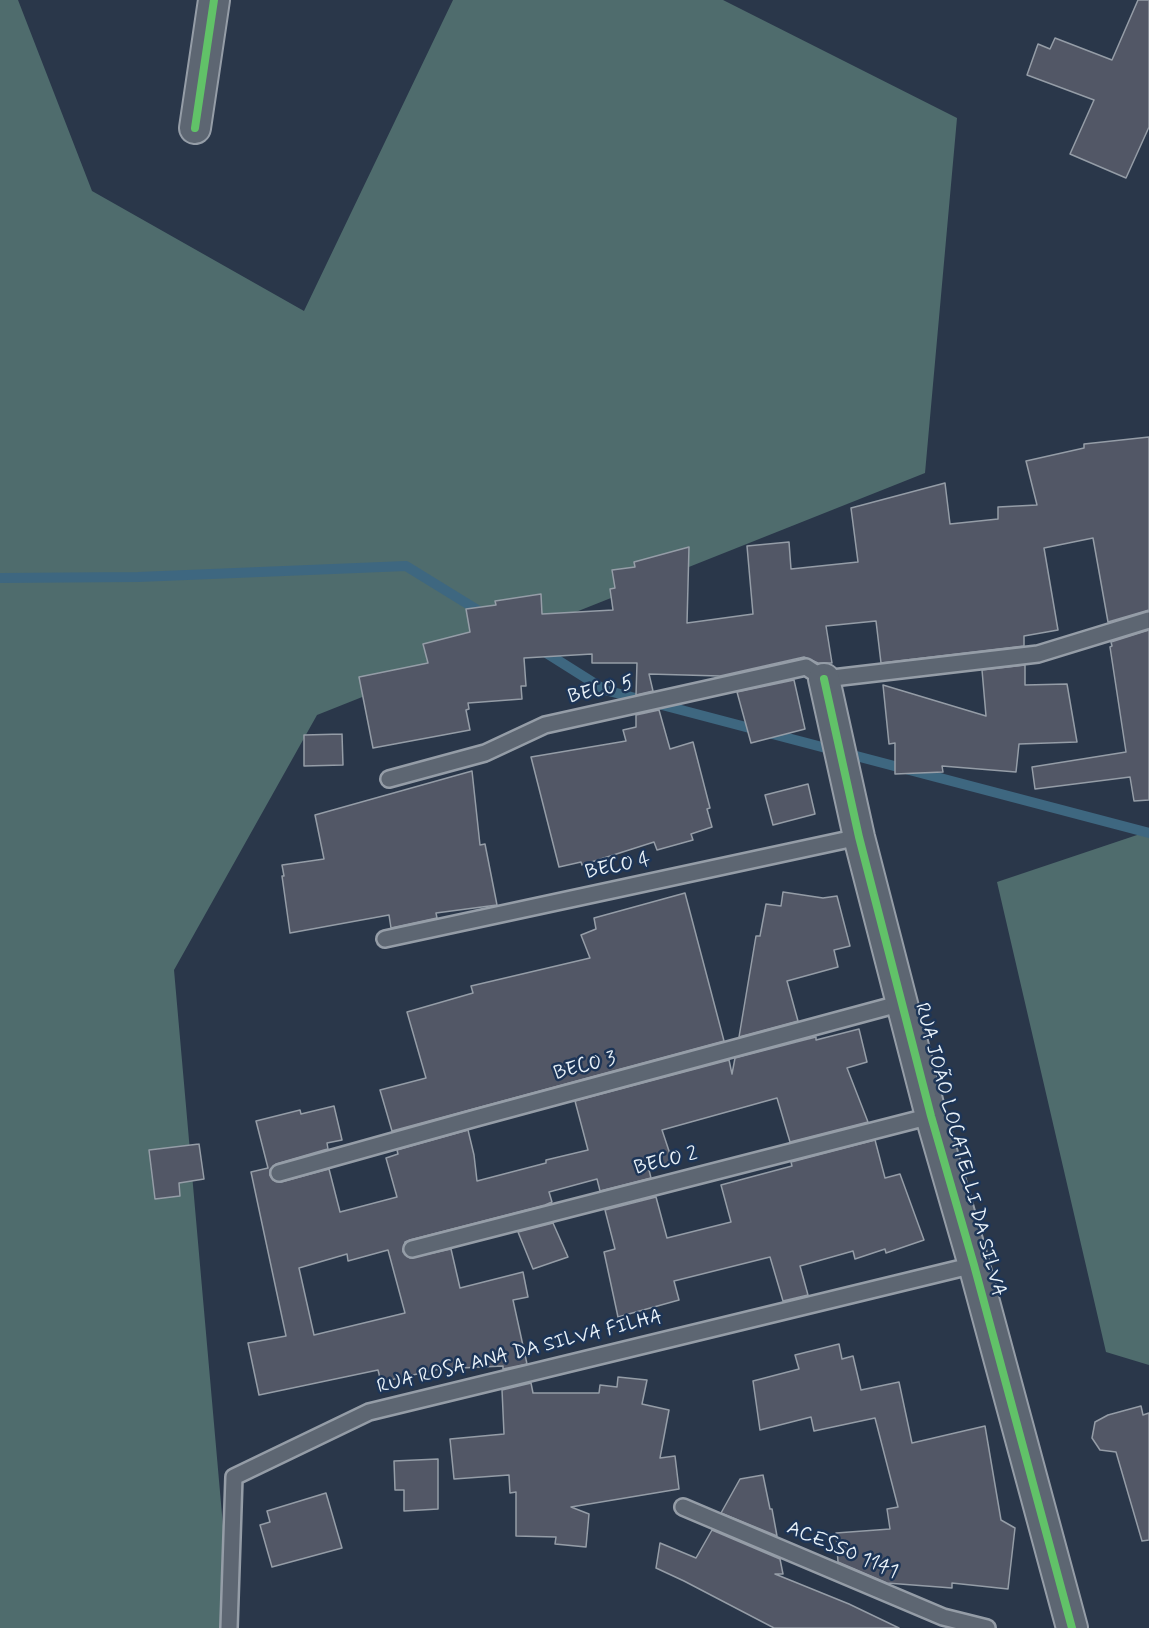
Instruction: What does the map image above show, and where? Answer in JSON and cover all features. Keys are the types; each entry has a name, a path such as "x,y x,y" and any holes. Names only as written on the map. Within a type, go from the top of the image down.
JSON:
{"street":[{"path":"195,128 214,0"},
{"name":"RUA JOÃO LOCATELLI DA SILVA","path":"824,679 859,837 931,1116 974,1265 1072,1628"}],"lane":[{"path":"824,679 1038,654 1149,620"},
{"name":"BECO 5","path":"389,779 485,753 545,725 806,667 824,679"},
{"name":"BECO 4","path":"385,939 859,837"},
{"name":"BECO 3","path":"279,1173 902,1003"},
{"name":"BECO 2","path":"412,1249 931,1116"},
{"name":"RUA ROSA ANA DA SILVA FILHA","path":"229,1628 234,1477 244,1472 369,1412 974,1265"},
{"name":"ACESSO 1141","path":"683,1507 943,1617 987,1628"}],"green space":[{"path":"0,0 18,0 92,191 304,311 453,0 723,0 957,118 925,473 317,715 174,970 232,1628 0,1628"},
{"path":"1149,831 1149,1365 1106,1352 997,882"}],"building":[{"path":"1138,0 1149,0 1149,127 1126,178 1070,154 1094,100 1027,75 1038,44 1050,49 1055,38 1112,60"},
{"path":"1149,437 1149,610 1108,622 1093,538 1044,548 1058,630 1024,636 1024,646 881,663 876,621 826,626 832,663 818,663 804,657 720,676 649,674 653,691 636,695 637,663 592,663 592,654 524,658 526,686 521,686 522,699 468,703 469,709 466,710 470,730 373,748 359,677 428,663 423,644 470,632 466,609 496,605 495,601 541,594 542,614 613,610 610,589 615,588 612,570 635,567 634,562 689,547 687,623 753,614 747,546 789,542 791,569 858,562 851,508 945,483 950,524 998,519 998,507 1037,505 1026,461 1084,448 1084,444"},
{"path":"1149,630 1149,800 1134,801 1130,777 1035,789 1032,767 1126,752 1110,647 1111,642"},
{"path":"1025,665 1025,685 1067,684 1077,742 1019,744 1016,772 942,766 943,772 895,774 895,743 889,744 883,685 986,716 982,670"},
{"path":"794,680 805,729 751,743 737,692"},
{"path":"659,710 670,749 693,742 710,808 707,809 712,827 691,834 693,840 657,850 654,842 582,865 581,862 559,867 531,757 626,741 623,730 636,727 636,715"},
{"path":"342,734 343,765 304,766 304,735"},
{"path":"472,771 480,845 485,844 497,905 436,913 437,918 391,928 389,915 290,933 282,865 324,859 315,815"},
{"path":"808,784 815,814 773,825 765,795"},
{"path":"783,892 823,898 837,896 850,946 834,950 838,967 787,981 798,1021 739,1037 756,936 760,936 766,904 781,906"},
{"path":"685,893 724,1041 392,1131 380,1090 426,1078 407,1012 473,993 471,986 590,958 581,935 596,929 594,918"},
{"path":"859,1029 867,1062 847,1068 868,1122 790,1142 777,1098 662,1130 673,1163 649,1170 651,1178 600,1191 597,1179 549,1192 552,1202 545,1205 405,1242 403,1252 410,1258 451,1249 460,1288 523,1272 528,1297 513,1300 527,1364 503,1369 503,1366 440,1369 381,1382 378,1370 259,1395 248,1343 286,1336 251,1172 268,1168 256,1121 300,1110 301,1114 334,1106 342,1140 327,1143 328,1149 276,1164 270,1170 270,1175 273,1180 281,1182 329,1169 340,1212 397,1197 386,1158 398,1154 397,1150 468,1130 477,1181 546,1163 546,1160 588,1150 575,1101 729,1060 732,1074 735,1058 816,1037 816,1040","holes":["388,1250 405,1313 314,1335 299,1268 347,1254 348,1261"]},
{"path":"875,1140 885,1178 900,1174 924,1240 886,1253 885,1249 855,1259 853,1251 800,1266 808,1295 783,1301 770,1257 674,1281 679,1300 618,1317 604,1252 615,1249 605,1210 656,1197 667,1238 731,1222 721,1185 792,1166 791,1162"},
{"path":"199,1144 204,1179 179,1183 180,1196 155,1199 149,1150"},
{"path":"553,1223 568,1257 533,1269 518,1232"},
{"path":"839,1344 842,1359 853,1356 861,1390 899,1382 912,1443 985,1426 1001,1520 1015,1528 1008,1589 952,1583 952,1588 887,1583 838,1562 836,1533 890,1529 887,1509 898,1507 875,1418 814,1431 811,1417 760,1430 753,1381 799,1369 795,1355"},
{"path":"618,1377 647,1380 642,1404 669,1410 660,1458 675,1456 679,1489 571,1507 589,1514 586,1547 555,1544 556,1537 516,1536 516,1492 510,1493 509,1475 454,1479 450,1439 504,1434 502,1390 531,1383 533,1393 599,1393 600,1385 617,1387"},
{"path":"1141,1406 1143,1415 1149,1413 1149,1540 1142,1541 1116,1452 1100,1450 1092,1438 1095,1422 1108,1415"},
{"path":"438,1459 438,1509 404,1511 404,1490 395,1490 394,1461"},
{"path":"763,1475 777,1536 721,1513 740,1479"},
{"path":"326,1493 342,1548 272,1567 260,1525 270,1522 267,1511"},
{"path":"712,1530 780,1559 783,1574 775,1574 849,1604 899,1628 774,1628 656,1568 660,1543 696,1558"}],"waterway":[{"path":"0,578 138,577 406,566 484,614"},
{"path":"540,649 605,690 1149,833"}],"cycle path":[{"path":"195,128 214,0"},
{"path":"824,679 859,837 931,1116 974,1265 1072,1628"}]}
